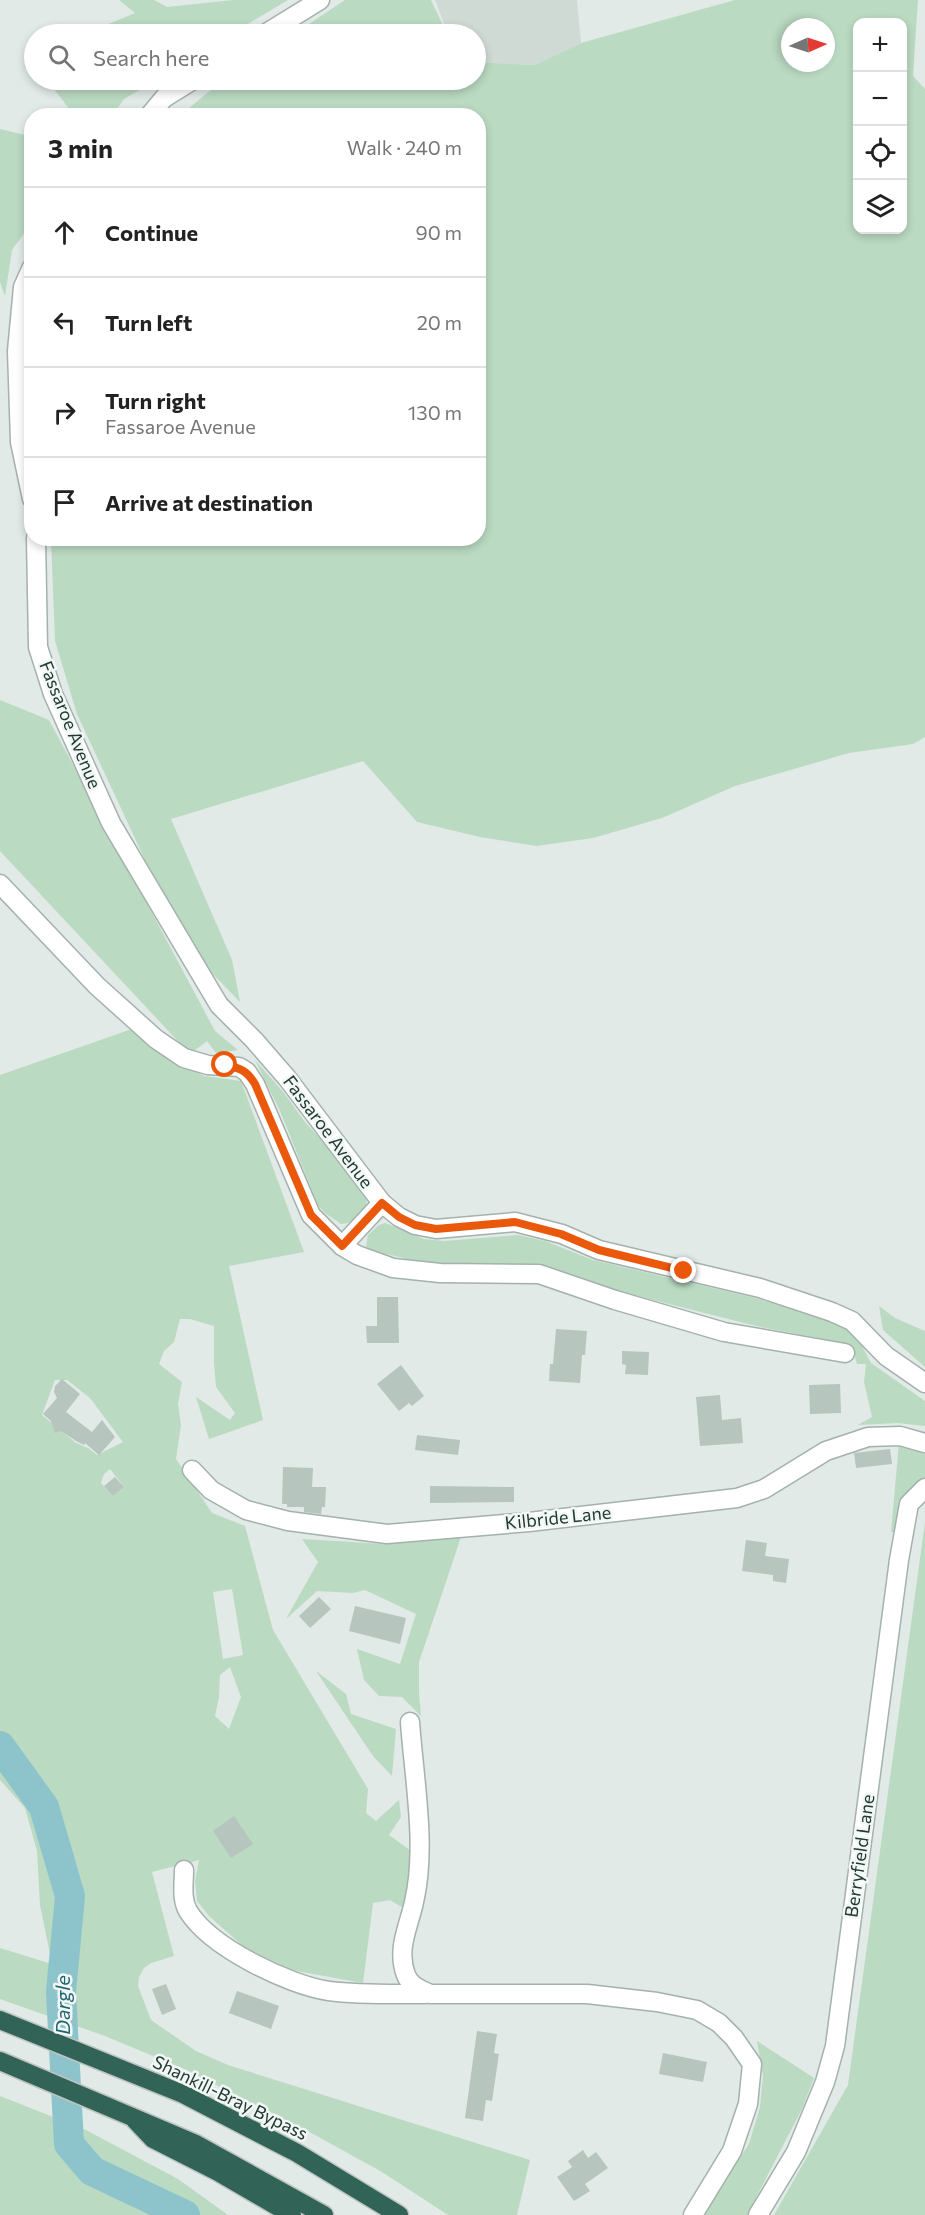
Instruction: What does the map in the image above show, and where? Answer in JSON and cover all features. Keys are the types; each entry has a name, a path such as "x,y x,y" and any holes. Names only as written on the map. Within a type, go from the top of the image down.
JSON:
{"highway":[{"name":"Shankill-Bray Bypass","path":"0,2020 183,2094 297,2153 399,2215"},
{"path":"0,2061 196,2144 324,2215"},
{"path":"132,2116 153,2139 218,2172 292,2215"}],"street":[{"path":"281,24 320,0"},
{"path":"156,108 164,98 177,90"},
{"path":"24,284 17,351 20,442 24,461"},
{"name":"Fassaroe Avenue","path":"36,546 38,647 53,694 111,823 219,1005 287,1078 382,1203 399,1217 415,1225 436,1229 515,1222 561,1234 599,1250 760,1288 822,1308 852,1321 886,1356 925,1383"},
{"path":"0,884 97,986 156,1039 184,1058 208,1065 238,1067 247,1072 255,1084 311,1215 342,1246 357,1255 393,1268 440,1273 539,1275 724,1332 845,1353"},
{"path":"342,1246 382,1203"},
{"name":"Kilbride Lane","path":"192,1470 211,1490 246,1510 288,1521 387,1534 530,1522 737,1498 764,1489 826,1451 868,1437 900,1436 925,1443"},
{"name":"Berryfield Lane","path":"758,2215 796,2152 825,2082 835,2046 899,1560 909,1504 925,1488"},
{"path":"410,1722 420,1873 414,1905 405,1931 403,1957 405,1974 411,1985 430,1994"},
{"path":"184,1870 183,1891 188,1910 212,1937 251,1963 286,1979 327,1990 370,1994 587,1994 657,2002 697,2010 718,2023 734,2038 752,2064 748,2104 732,2151 693,2215"}],"shaded area":[{"path":"435,0 577,0 581,43 535,65 486,63 486,24 444,24"}],"green space":[{"path":"119,0 154,0 167,7 233,0 288,0 248,24 109,24 135,13"},
{"path":"345,0 431,0 442,24 309,24"},
{"path":"735,0 918,0 913,76 925,89 925,737 913,744 849,753 735,786 662,818 593,838 536,846 480,837 417,822 363,761 171,819 232,960 240,1002 211,972 146,862 77,714 55,641 51,546 486,546 486,108 189,108 212,90 486,90 486,63 535,65 581,43"},
{"path":"55,90 140,90 124,99 118,108 69,108"},
{"path":"0,129 24,135 24,234 12,250 5,296 0,282"},
{"path":"0,700 49,720 215,1031 238,1050 216,1053 207,1041 190,1054 0,851"},
{"path":"132,1029 184,1066 204,1076 241,1081 304,1252 229,1266 263,1420 209,1439 196,1397 230,1420 235,1413 216,1387 214,1326 190,1319 180,1319 174,1342 164,1351 159,1364 182,1382 178,1404 181,1425 176,1459 212,1513 245,1526 273,1630 368,1789 366,1813 376,1821 399,1800 401,1817 389,1835 411,1851 405,1909 390,1900 373,1903 363,1983 291,1970 244,1947 209,1916 197,1901 195,1881 199,1860 152,1872 174,1956 151,1963 144,1968 139,1977 138,1986 151,2020 196,2051 228,2065 530,2160 517,2215 448,2215 382,2172 187,2070 105,2036 0,1999 0,1948 52,1964 40,1905 37,1851 25,1808 0,1780 0,1075","holes":["55,1380 67,1380 90,1398 123,1442 97,1455 76,1443 42,1415","110,1469 124,1487 113,1496 101,1483 104,1474","232,1589 243,1655 223,1659 213,1592","230,1667 241,1697 229,1729 215,1716 220,1675"]},
{"path":"255,1060 365,1194 366,1205 357,1218 341,1224 318,1205 280,1111"},
{"path":"385,1223 424,1239 444,1241 518,1235 545,1241 593,1260 747,1296 826,1318 850,1331 861,1344 871,1363 925,1401 925,1426 898,1423 858,1425 872,1417 864,1382 866,1364 857,1364 853,1350 845,1343 756,1326 610,1289 407,1259 370,1250 366,1246 368,1235 379,1225"},
{"path":"879,1306 895,1318 925,1331 925,1367 883,1330"},
{"path":"899,1443 916,1447 925,1454 925,1477 906,1494 900,1508 895,1532 891,1532"},
{"path":"925,1522 925,2215 774,2215 848,2085"},
{"path":"461,1537 419,1662 421,1716 402,1697 379,1696 364,1680 357,1649 400,1664 416,1614 365,1590 353,1593 317,1591 286,1619 318,1562 302,1539 385,1544"},
{"path":"316,1671 346,1694 351,1714 396,1729 392,1776 373,1756"},
{"path":"757,2041 814,2078 802,2109 747,2215 702,2215 749,2144 760,2107 763,2076"},
{"path":"0,2096 86,2130 178,2179 228,2215 0,2215"}],"building":[{"path":"377,1297 398,1297 399,1343 367,1343 366,1326 377,1326"},
{"path":"556,1329 587,1331 580,1383 549,1381"},
{"path":"622,1351 649,1352 648,1375 625,1374 626,1365 622,1364"},
{"path":"401,1365 424,1396 412,1406 409,1403 399,1411 377,1384"},
{"path":"62,1379 80,1394 66,1412 92,1432 102,1420 115,1437 99,1455 85,1443 84,1445 76,1441 61,1431 55,1433 51,1421 43,1414 57,1398 54,1392 55,1386"},
{"path":"840,1384 841,1413 810,1414 809,1385"},
{"path":"720,1395 722,1420 741,1418 743,1443 700,1446 696,1397"},
{"path":"417,1435 460,1440 458,1455 415,1450"},
{"path":"890,1449 892,1464 856,1468 854,1453"},
{"path":"283,1467 313,1468 312,1487 326,1487 325,1507 322,1507 321,1514 304,1512 304,1507 287,1507 287,1504 282,1504"},
{"path":"115,1477 124,1487 113,1496 104,1486"},
{"path":"430,1486 514,1487 514,1502 430,1503"},
{"path":"746,1540 767,1543 765,1556 789,1559 786,1583 773,1581 773,1575 742,1571"},
{"path":"319,1597 331,1609 310,1628 299,1616"},
{"path":"355,1606 406,1618 400,1644 349,1631"},
{"path":"234,1816 253,1844 231,1858 213,1831"},
{"path":"166,1984 176,2009 162,2015 152,1989"},
{"path":"237,1991 279,2006 271,2029 229,2013"},
{"path":"477,2031 497,2034 494,2053 499,2054 492,2101 486,2100 483,2121 465,2118"},
{"path":"663,2053 707,2062 703,2082 659,2074"},
{"path":"583,2150 588,2158 596,2152 608,2168 585,2184 590,2191 574,2201 557,2177 572,2167 568,2161"}],"waterway":[{"name":"Dargle","path":"0,1746 44,1807 70,1896 61,1992 69,2144 92,2171 185,2215"}],"route":[{"path":"225,1065 238,1067 247,1072 255,1084 311,1215 342,1246 382,1203 399,1217 415,1225 436,1229 515,1222 561,1234 599,1250 684,1271"}]}
